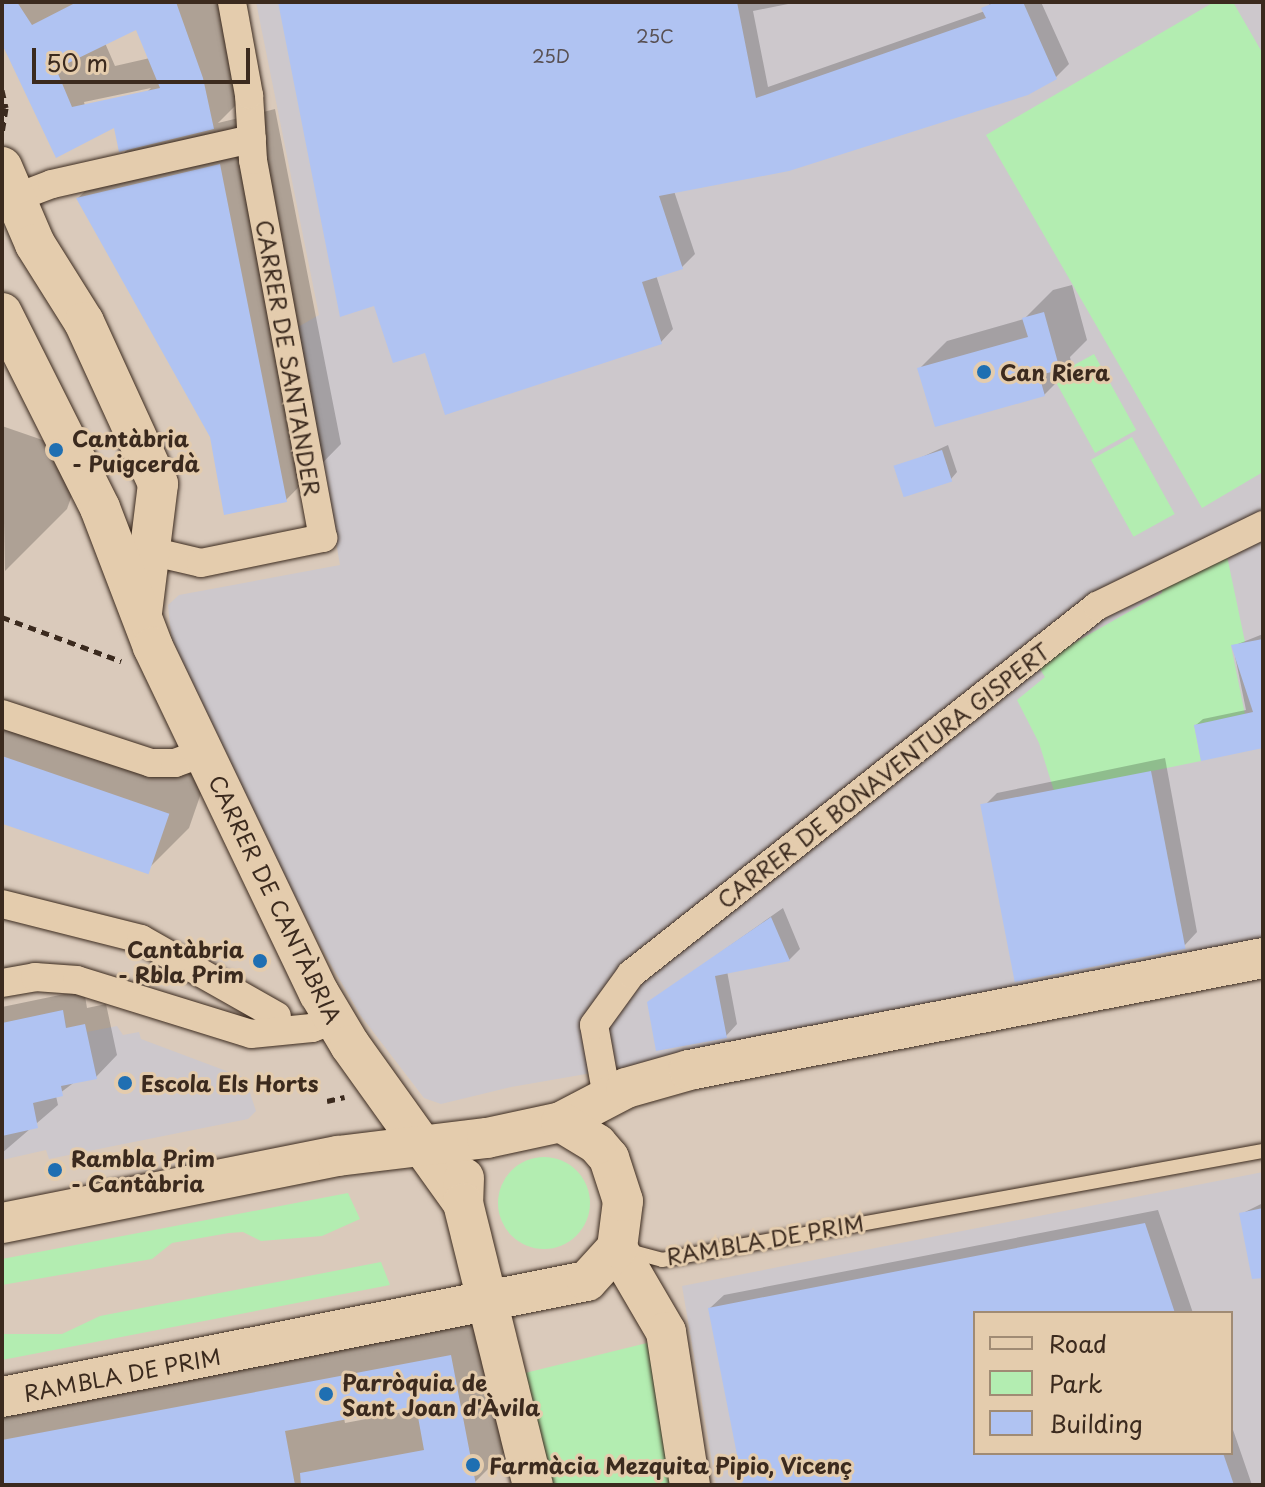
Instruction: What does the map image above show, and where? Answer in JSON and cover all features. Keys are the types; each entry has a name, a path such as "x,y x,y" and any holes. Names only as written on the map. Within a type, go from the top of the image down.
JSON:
{"main road":[{"path":"6,189 40,253 84,322 150,463 159,500 142,620"},
{"name":"CARRER DE CANTÀBRIA","path":"2,313 100,508 142,620 203,753 334,1020 463,1203"},
{"path":"2,1223 338,1156 487,1138 561,1122 607,1097 689,1070 1263,958"},
{"path":"607,1097 609,1158 623,1201 617,1248 666,1332 690,1485"},
{"path":"561,1122 584,1133 609,1158"},
{"path":"487,1138 469,1163 463,1203 479,1250 533,1485"},
{"name":"RAMBLA DE PRIM","path":"2,1397 490,1301 528,1290 550,1292 587,1281 617,1248"},
{"path":"479,1250 528,1290"}],"street":[{"name":"CARRER DE SANTANDER","path":"150,551 210,563 323,538 228,8"},
{"path":"6,189 52,184 252,139"},
{"name":"CARRER DE BONAVENTURA GISPERT","path":"607,1097 594,1025 631,974 1097,606 1263,525"},
{"path":"2,714 151,763 175,763 203,753"},
{"path":"2,904 141,939 277,1016"},
{"path":"2,983 35,977 77,980 251,1034 312,1028 334,1020"}],"lane":[{"name":"RAMBLA DE PRIM","path":"617,1248 662,1260 1263,1151"}],"path":[{"path":"2,90 6,108 2,134"},
{"path":"2,617 121,661"},
{"path":"327,1101 346,1096"}],"shaded area":[{"path":"256,2 1263,2 1263,957 511,1087 441,1104 424,1098 361,1016 327,958 174,665 168,605 179,595 340,565 298,327 319,315"},
{"name":"Escola Els Horts","path":"63,1010 68,1033 85,1024 87,1032 117,1026 123,1035 139,1032 141,1039 245,1078 256,1111 248,1119 49,1159 46,1150 2,1160 2,1023"},
{"path":"1263,1172 1263,1485 716,1485 682,1286"}],"green space":[{"path":"1214,2 1233,2 1263,54 1263,472 1202,508 986,135"},
{"path":"1094,354 1136,430 1095,453 1053,377"},
{"path":"1132,437 1175,514 1134,537 1091,460"},
{"path":"1227,556 1245,642 1231,646 1245,714 1194,725 1201,761 1054,791 1039,743 1017,700 1045,677 1037,664 1162,593 1162,587"},
{"path":"544,1157 561,1161 576,1171 586,1186 590,1203 586,1220 576,1235 561,1245 544,1249 527,1245 512,1235 502,1220 498,1203 502,1186 512,1171 527,1161"},
{"path":"348,1193 360,1219 322,1236 261,1241 243,1232 229,1233 172,1243 152,1259 2,1285 2,1259"},
{"path":"381,1262 390,1285 2,1360 2,1334 62,1334 100,1316"},
{"path":"651,1342 676,1485 551,1485 521,1374"}],"building":[{"path":"2,2 17,2 32,25 77,2 176,2 203,78 214,129 119,152 114,128 56,158 2,44","holes":["136,30 160,88 72,107 56,69"]},
{"path":"278,2 737,2 756,98 986,18 981,8 996,2 1023,2 1057,79 1028,95 789,171 659,196 683,269 642,282 662,344 445,415 425,353 393,363 374,306 340,317"},
{"path":"220,164 287,502 224,515 210,437 76,198"},
{"name":"Can Riera","path":"1044,312 1060,370 1039,375 1045,396 935,427 917,368 1028,337 1022,318"},
{"path":"942,450 952,481 904,497 893,466"},
{"path":"1263,639 1263,748 1201,761 1194,725 1253,712 1231,645"},
{"path":"2,756 169,814 149,874 2,824"},
{"path":"1151,771 1186,949 1015,982 980,804"},
{"path":"771,917 790,961 715,976 727,1038 656,1051 647,1002"},
{"path":"63,1010 66,1028 85,1024 97,1079 61,1086 63,1096 33,1103 38,1128 2,1136 2,1023"},
{"path":"1263,1208 1263,1278 1252,1279 1239,1213"},
{"path":"1145,1223 1174,1311 973,1311 973,1455 1224,1455 1234,1485 743,1485 708,1308"},
{"path":"451,1355 476,1485 301,1485 300,1473 424,1450 416,1406 285,1431 295,1485 2,1485 2,1440"}],"place":[{"name":"Can Riera","path":"984,372"},
{"name":"Cantàbria - Puigcerdà","path":"56,450"},
{"name":"Cantàbria - Rbla Prim","path":"260,961"},
{"name":"Escola Els Horts","path":"125,1083"},
{"name":"Rambla Prim - Cantàbria","path":"55,1170"},
{"name":"Parròquia de Sant Joan d'Àvila","path":"326,1394"},
{"name":"Farmàcia Mezquita Pipio, Vicenç","path":"473,1465"}]}
